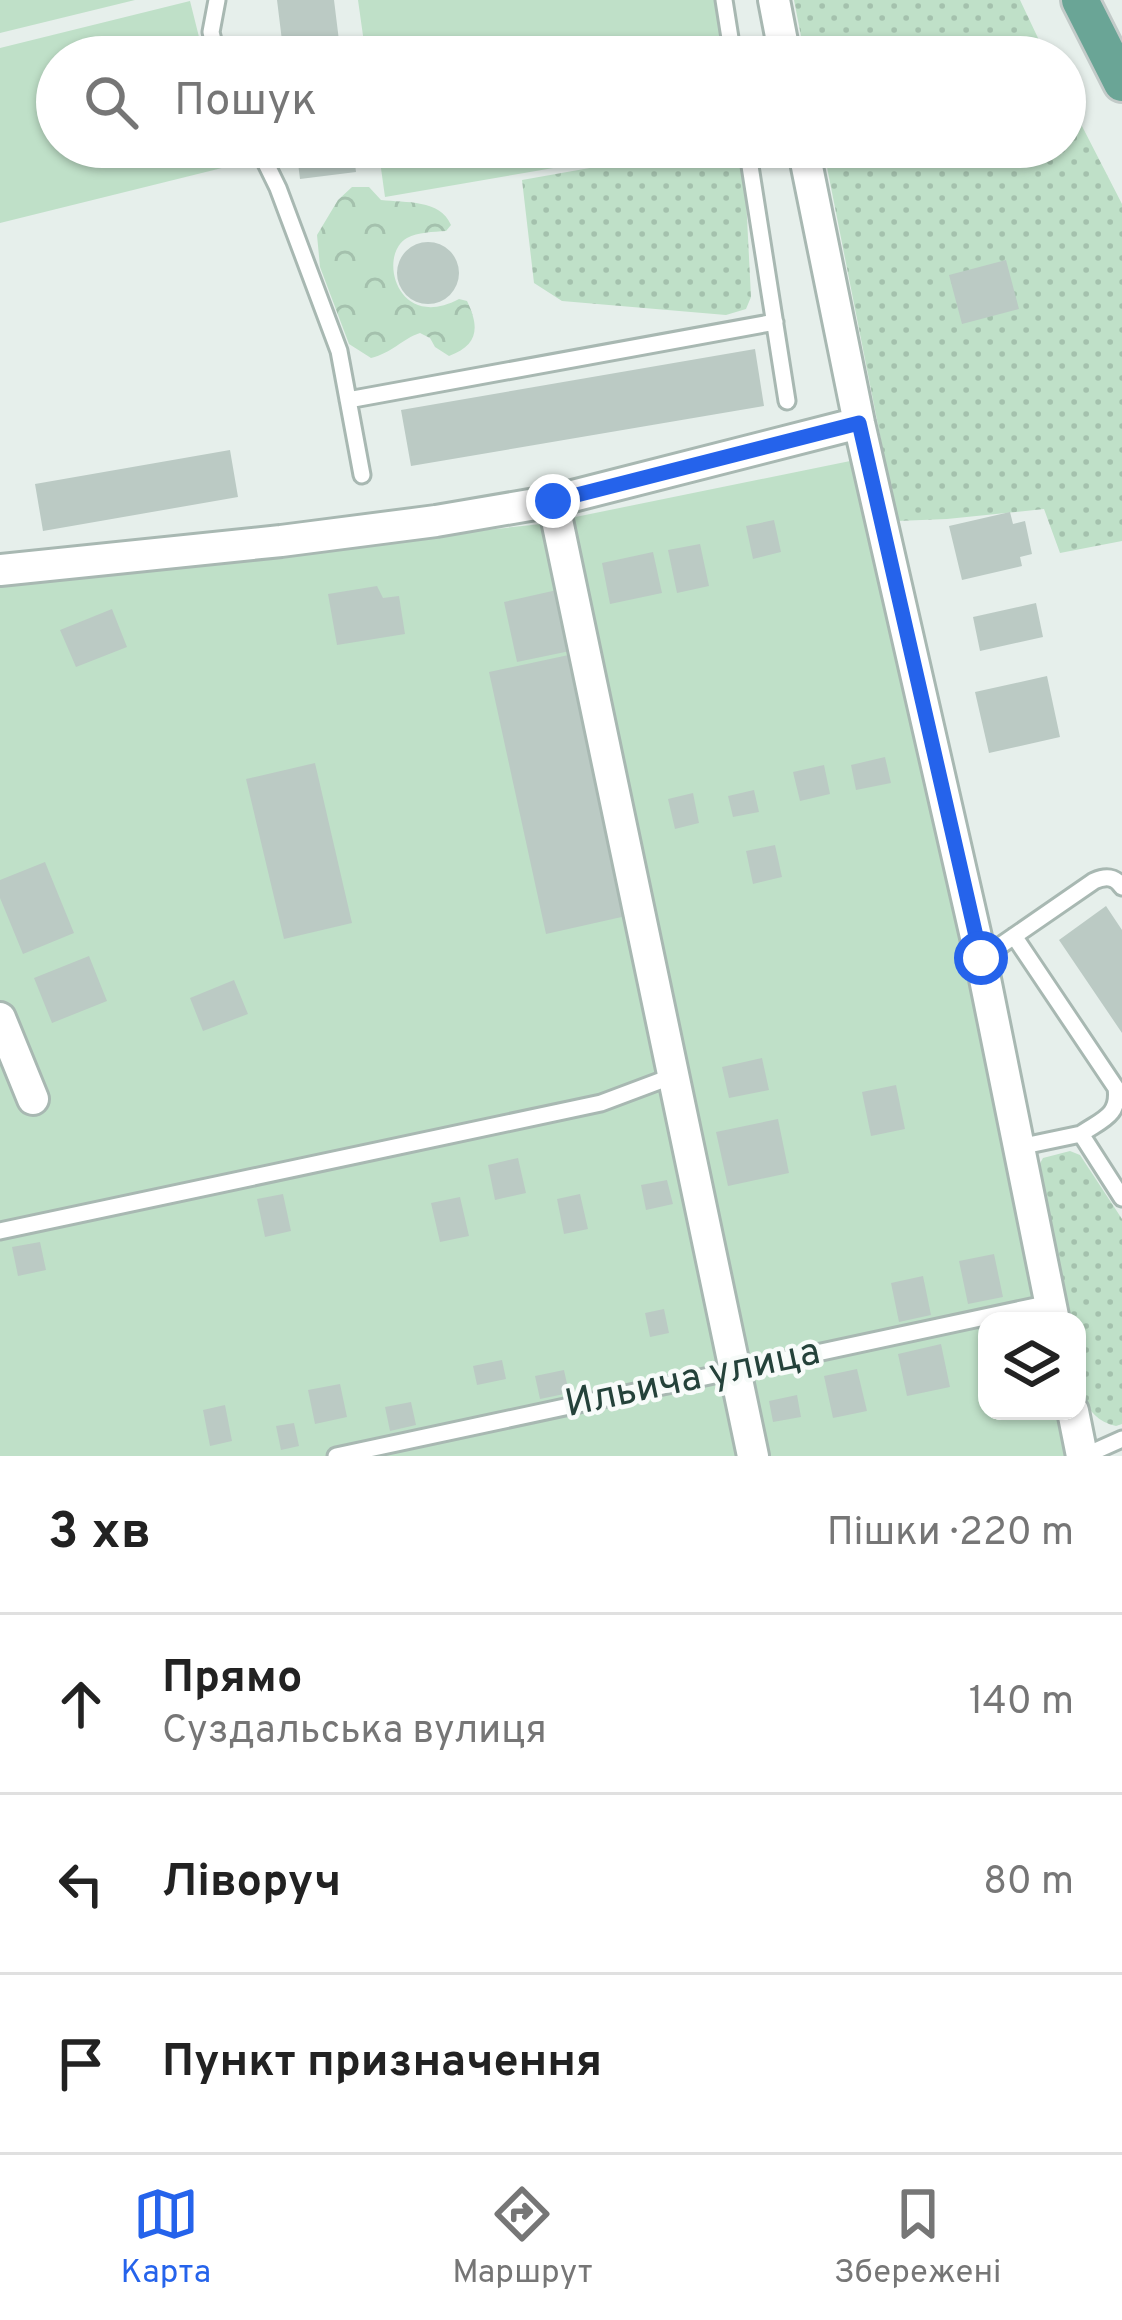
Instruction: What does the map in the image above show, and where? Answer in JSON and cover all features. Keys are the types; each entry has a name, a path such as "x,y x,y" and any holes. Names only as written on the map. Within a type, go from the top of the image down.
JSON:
{"main road":[{"path":"1080,0 1122,83"}],"street":[{"path":"774,0 781,36"},
{"path":"807,168 859,423 981,958 1052,1312"},
{"path":"0,570 281,541 553,501 859,423"},
{"path":"553,501 753,1456"},
{"path":"0,1018 33,1100"},
{"path":"1075,1420 1083,1456"}],"lane":[{"path":"212,36 217,0"},
{"path":"724,0 730,36"},
{"path":"268,168 339,351 362,475"},
{"path":"750,168 787,401"},
{"path":"348,400 775,322"},
{"path":"981,958 1094,881 1111,878 1122,887"},
{"path":"1014,936 1116,1088 1118,1102 1115,1110 1081,1134 1019,1147"},
{"path":"0,1231 601,1103 673,1076"},
{"path":"1081,1134 1122,1198"},
{"name":"Ильича улица","path":"336,1456 978,1326"},
{"path":"1083,1456 1122,1439"}],"green space":[{"path":"0,0 135,0 0,33"},
{"path":"358,0 721,0 727,36 363,36"},
{"path":"794,0 1020,0 1037,36 801,36"},
{"path":"190,1 199,36 49,36"},
{"path":"36,39 36,168 222,168 0,223 0,48"},
{"path":"1086,134 1122,204 1122,541 1060,553 1044,509 897,521 827,168 1086,168"},
{"path":"381,168 554,168 385,197"},
{"path":"590,168 745,168 751,297 746,309 726,315 562,301 534,283 522,180"},
{"path":"352,187 369,187 381,200 421,204 446,217 451,225 446,231 411,236 398,247 394,273 407,299 421,306 467,301 474,334 459,352 449,356 420,333 371,358 349,344 320,267 317,235 338,200"},
{"path":"860,459 1042,1312 978,1312 978,1420 1066,1420 1073,1456 0,1456 0,583 541,524"},
{"path":"1070,1151 1080,1155 1122,1219 1122,1424 1116,1426 1101,1420 1086,1402 1086,1312 1065,1312 1038,1167 1043,1158"}],"building":[{"path":"277,0 334,0 338,36 281,36"},
{"path":"299,168 356,168 356,172 300,179"},
{"path":"428,242 450,251 459,273 450,295 428,304 406,295 397,273 406,251"},
{"path":"1006,260 1019,309 962,324 949,275"},
{"path":"755,349 764,406 411,466 401,410"},
{"path":"230,450 238,497 43,531 35,484"},
{"path":"1010,512 1013,524 1025,521 1032,554 1020,557 1022,566 962,580 949,526"},
{"path":"774,520 781,552 753,559 746,526"},
{"path":"700,544 709,586 677,593 668,550"},
{"path":"653,552 662,593 610,604 602,563"},
{"path":"377,586 383,598 399,596 405,634 337,645 328,594"},
{"path":"557,590 570,651 517,662 504,602"},
{"path":"1036,603 1043,637 980,651 973,617"},
{"path":"112,609 127,647 76,667 60,630"},
{"path":"578,653 635,914 546,934 489,672"},
{"path":"1047,676 1060,737 989,753 975,692"},
{"path":"885,757 891,783 856,790 851,765"},
{"path":"315,763 352,923 284,939 246,779"},
{"path":"824,765 830,794 800,801 793,772"},
{"path":"754,790 759,812 733,817 728,796"},
{"path":"693,793 699,823 675,829 668,799"},
{"path":"775,845 782,877 753,884 746,851"},
{"path":"45,862 74,933 23,954 0,898 0,880"},
{"path":"1106,906 1122,930 1122,1033 1059,940"},
{"path":"89,956 107,1001 52,1023 34,978"},
{"path":"234,980 248,1014 203,1031 190,998"},
{"path":"762,1058 769,1090 729,1098 722,1067"},
{"path":"896,1085 905,1129 871,1136 862,1092"},
{"path":"778,1119 789,1173 728,1186 716,1132"},
{"path":"518,1158 526,1193 495,1200 488,1165"},
{"path":"667,1180 673,1204 646,1210 641,1185"},
{"path":"283,1194 291,1231 265,1237 257,1199"},
{"path":"580,1194 588,1229 564,1234 557,1199"},
{"path":"460,1197 469,1236 440,1242 431,1203"},
{"path":"40,1242 46,1270 18,1276 12,1247"},
{"path":"994,1254 1003,1297 968,1304 959,1261"},
{"path":"923,1276 931,1315 899,1322 891,1283"},
{"path":"664,1309 669,1333 650,1337 645,1313"},
{"path":"941,1344 950,1387 907,1396 898,1354"},
{"path":"502,1360 506,1379 477,1385 473,1366"},
{"path":"857,1369 867,1411 833,1418 824,1376"},
{"path":"564,1370 569,1393 540,1399 535,1376"},
{"path":"340,1384 347,1417 315,1424 308,1390"},
{"path":"797,1395 801,1417 773,1422 769,1401"},
{"path":"411,1402 416,1425 390,1431 385,1407"},
{"path":"225,1405 232,1441 210,1446 203,1410"},
{"path":"294,1423 299,1446 281,1450 276,1426"}],"route":[{"path":"553,501 859,423 981,958"}]}
